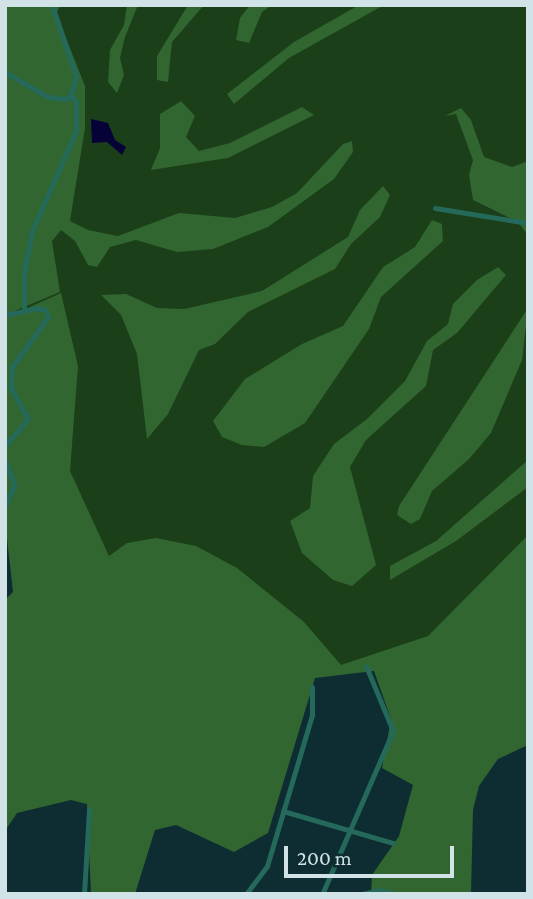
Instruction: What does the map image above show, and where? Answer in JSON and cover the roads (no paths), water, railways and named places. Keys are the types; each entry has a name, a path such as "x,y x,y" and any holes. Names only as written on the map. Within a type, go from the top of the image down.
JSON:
{"street":[{"path":"5,72 48,97 66,99 71,95 76,76 52,5"},
{"path":"24,308 24,273 32,231 76,131 76,102 71,95"},
{"path":"435,208 528,223"},
{"path":"5,315 24,308 45,310 48,317 12,367 11,388 28,419 5,445"},
{"path":"5,460 14,485 5,506"},
{"path":"323,892 353,832 393,731 366,666"},
{"path":"246,894 267,866 312,715 312,687"},
{"path":"84,894 89,809"},
{"path":"283,811 393,843"},
{"path":"362,894 379,890 395,894"}]}
